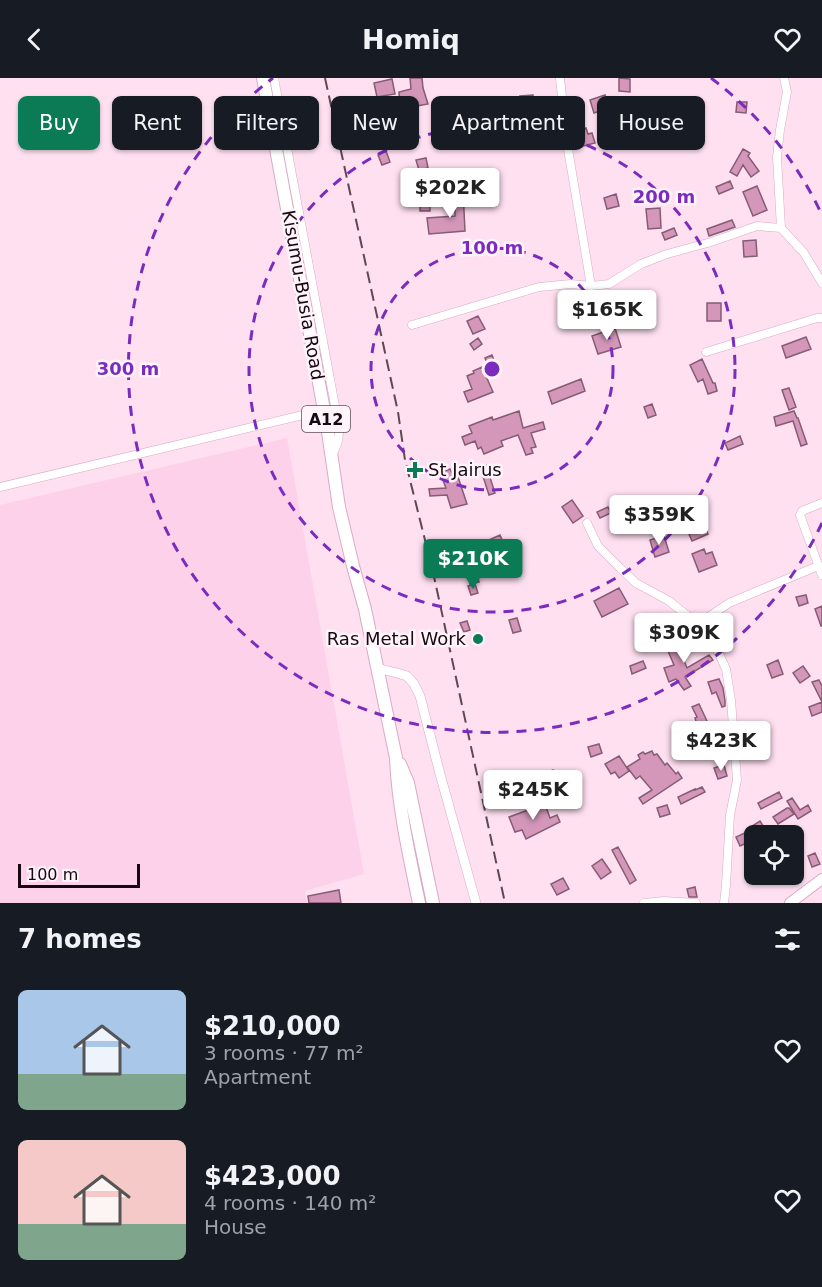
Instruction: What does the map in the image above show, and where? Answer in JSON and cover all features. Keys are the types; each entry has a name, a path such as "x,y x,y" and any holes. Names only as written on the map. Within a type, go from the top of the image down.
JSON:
{"highway":[{"name":"Kisumu-Busia Road","path":"263,78 332,455 339,507 365,609 396,758"},
{"name":"A12","path":"396,758 402,815 419,903"},
{"name":"A12","path":"396,758 408,783 433,903"}],"main road":[{"path":"790,903 822,879"}],"street":[{"path":"273,78 340,433 339,443 332,455"},
{"path":"560,78 567,143 591,286"},
{"path":"784,78 787,92 777,157 781,228 804,253 822,283"},
{"path":"412,325 539,287 609,284 641,264 667,254 757,226 781,228"},
{"path":"706,352 822,318"},
{"path":"0,487 324,410"},
{"path":"822,503 802,511 800,515 822,575"},
{"path":"587,524 598,546 628,576 636,583 669,601 698,624 714,643 726,669 731,700 737,780 730,815 724,903"},
{"path":"698,624 729,603 818,566"},
{"path":"377,669 408,676 420,696 476,903"},
{"path":"644,903 664,901 696,903"}],"shaded area":[{"path":"287,438 364,874 305,891 307,903 0,903 0,505"}],"building":[{"path":"410,78 422,78 428,104 419,106 419,96 399,96 399,92 411,89"},
{"path":"619,78 630,79 630,92 619,91"},
{"path":"392,79 395,94 377,96 374,83"},
{"path":"597,98 597,112 594,113 590,100"},
{"path":"737,102 747,102 746,113 736,112"},
{"path":"585,128 588,134 592,133 595,143 585,146"},
{"path":"743,149 750,153 748,156 759,171 751,177 743,165 737,176 730,172"},
{"path":"386,151 390,162 382,165 378,155"},
{"path":"426,158 428,168 419,170 416,160"},
{"path":"730,181 733,188 719,194 716,187"},
{"path":"757,186 767,210 753,216 743,192"},
{"path":"455,190 463,190 465,231 429,234 427,218 455,216"},
{"path":"616,194 619,206 607,209 604,198"},
{"path":"422,201 430,201 430,211 420,211"},
{"path":"660,208 661,228 648,229 646,209"},
{"path":"732,220 735,227 709,236 707,229"},
{"path":"674,228 677,235 665,240 662,233"},
{"path":"756,240 757,256 744,257 743,241"},
{"path":"707,303 721,303 721,321 707,321"},
{"path":"478,316 485,329 473,334 467,321"},
{"path":"615,328 621,347 598,354 592,336"},
{"path":"806,337 811,349 786,358 782,346"},
{"path":"478,338 482,344 474,350 470,344"},
{"path":"492,355 495,363 488,366 485,358"},
{"path":"702,359 717,391 708,394 703,379 698,382 690,365"},
{"path":"482,367 493,392 468,402 464,392 472,389 467,376"},
{"path":"581,379 585,391 552,404 548,392"},
{"path":"789,388 796,407 789,410 782,390"},
{"path":"652,404 656,415 648,418 644,407"},
{"path":"519,411 523,428 543,422 545,429 531,433 536,447 531,448 533,453 526,455 518,435 501,441 503,446 484,454 481,447 478,449 475,441 465,445 462,437 472,433 469,426 492,417 493,420"},
{"path":"794,411 807,444 801,446 793,421 776,426 774,417"},
{"path":"740,436 743,444 728,450 725,443"},
{"path":"486,465 495,493 489,495 480,467"},
{"path":"450,469 453,475 457,474 467,504 451,508 447,495 430,496 429,489 446,488 440,473"},
{"path":"572,500 583,516 573,523 562,507"},
{"path":"625,501 629,509 622,513 618,504"},
{"path":"608,507 611,513 600,518 597,512"},
{"path":"660,511 666,524 660,527 658,523 633,532 630,525"},
{"path":"701,518 708,534 692,541 685,525"},
{"path":"500,535 504,544 493,549 489,540"},
{"path":"664,536 669,552 655,557 650,540"},
{"path":"704,549 706,554 712,552 717,565 699,572 692,554"},
{"path":"476,573 479,582 470,584 468,575"},
{"path":"475,584 478,593 471,595 468,586"},
{"path":"619,588 628,604 602,617 594,601"},
{"path":"806,595 808,603 799,606 796,597"},
{"path":"822,606 822,626 821,626 815,609"},
{"path":"517,618 521,631 513,633 509,620"},
{"path":"467,621 470,630 464,632 460,623"},
{"path":"693,637 697,645 681,653 687,668 709,655 713,660 685,677 691,686 684,690 676,679 669,682 664,668 674,665 668,651"},
{"path":"778,660 783,674 772,678 767,665"},
{"path":"643,661 646,668 632,674 630,666"},
{"path":"803,666 810,676 800,683 793,673"},
{"path":"719,679 725,701 725,706 722,707 716,692 712,694 708,682"},
{"path":"819,680 822,686 822,702 812,682"},
{"path":"822,702 822,712 812,716 809,707"},
{"path":"699,704 707,721 697,725 695,718 697,717 692,707"},
{"path":"698,731 702,743 686,749 681,737"},
{"path":"761,735 767,745 749,754 743,744"},
{"path":"599,744 602,753 591,757 588,747"},
{"path":"652,751 682,778 643,804 639,798 652,790 640,776 636,779 627,767 640,759 638,755"},
{"path":"619,756 629,771 619,778 615,772 611,774 605,764"},
{"path":"724,765 727,776 718,779 714,768"},
{"path":"553,770 555,778 543,782 541,775"},
{"path":"702,787 705,792 681,804 678,797"},
{"path":"779,792 782,798 761,809 758,803"},
{"path":"792,798 800,810 808,805 811,811 798,819 787,801"},
{"path":"545,804 550,818 557,815 560,822 526,839 522,830 515,832 509,817"},
{"path":"667,805 670,814 660,817 657,808"},
{"path":"787,808 794,814 778,824 773,817"},
{"path":"744,833 744,844 740,846 736,837"},
{"path":"618,847 636,880 630,884 612,850"},
{"path":"815,853 820,864 812,867 808,856"},
{"path":"602,859 611,872 601,879 592,866"},
{"path":"563,878 569,889 557,895 551,884"},
{"path":"695,887 697,897 689,897 687,889"},
{"path":"339,890 341,903 309,903 308,896"}],"railway":[{"path":"325,78 398,412 405,460 433,572 505,903"}],"place":[{"name":"St Jairus","path":"415,470"},
{"name":"Ras Metal Work","path":"478,639"}]}
